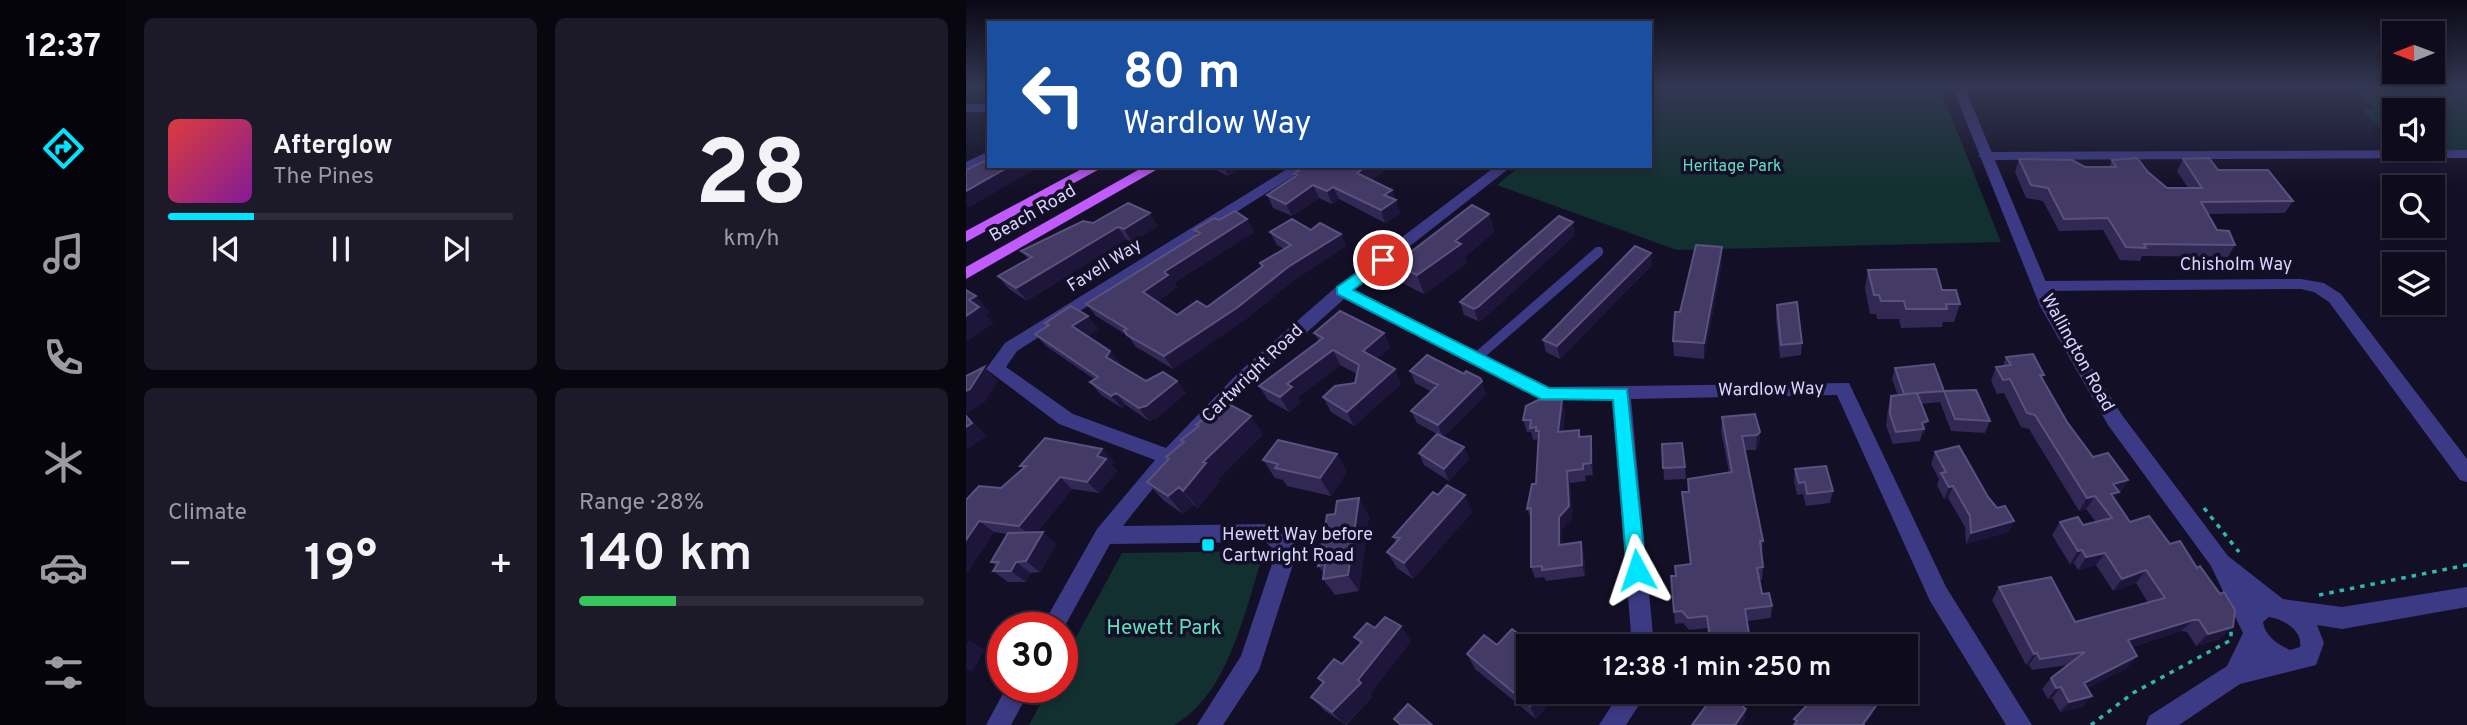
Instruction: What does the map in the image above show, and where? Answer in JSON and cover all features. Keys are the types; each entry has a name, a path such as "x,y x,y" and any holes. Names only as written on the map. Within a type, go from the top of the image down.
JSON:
{"main road":[{"name":"Beach Road","path":"966,237 1093,168"},
{"name":"Beach Road","path":"966,274 1152,168"}],"street":[{"name":"Wallington Road","path":"1971,120 2040,286 2071,350 2115,421 2219,559 2253,630"},
{"path":"1985,156 2467,154"},
{"path":"966,166 987,156"},
{"name":"Favell Way","path":"1169,457 1066,419 995,369 1012,347 1299,168"},
{"name":"Cartwright Road","path":"1061,612 1104,534 1169,457 1245,377 1342,290 1501,168"},
{"name":"Chisholm Way","path":"2040,286 2301,284 2318,287 2335,298 2467,474"},
{"name":"Wardlow Way","path":"1342,290 1546,394 1843,388 1938,594 2020,725"},
{"path":"1621,393 1642,634"},
{"path":"1104,534 1270,533 1287,550 1251,662 1209,725"},
{"name":"Wallington Road","path":"2219,559 2280,608"},
{"path":"2235,674 2253,630 2256,610 2280,608 2342,618 2467,597"},
{"path":"2280,608 2305,624 2313,643"},
{"path":"2158,725 2235,674 2308,657 2313,643 2342,618"},
{"path":"2253,630 2270,652 2290,661"},
{"path":"998,725 1010,703"},
{"path":"1611,725 1626,704"}],"lane":[{"path":"1475,359 1599,251"}],"path":[{"path":"2307,600 2331,591 2467,565"}],"green space":[{"name":"Heritage Park","path":"1652,120 1952,120 2001,242 1677,250 1497,185 1518,168 1652,168"},
{"path":"2372,120 2382,120 2382,129"},
{"path":"2445,120 2467,120 2467,151 2445,151"},
{"name":"Hewett Park","path":"1264,551 1242,623 1222,672 1193,711 1174,725 1029,725 1041,703 1078,703 1078,634 1122,553"}],"building":[{"path":"2137,158 2148,172 2167,188 2202,188 2183,159 2209,158 2218,170 2268,170 2293,201 2201,202 2217,230 2229,231 2235,245 2144,244 2146,248 2126,247 2108,218 2064,219 2048,188 2031,185 2019,159 2072,160 2085,167 2116,167 2112,160"},
{"path":"987,160 987,168 1006,168 966,191 966,170"},
{"path":"1302,168 1364,168 1357,173 1392,190 1384,195 1396,200 1381,210 1333,187 1327,191 1313,185 1286,204 1267,195 1297,175 1294,174"},
{"path":"1128,203 1150,213 1124,229 1118,227 1016,288 998,276 1032,257 1021,251 1083,221 1093,223"},
{"path":"1472,205 1489,214 1455,241 1461,244 1417,275 1395,264"},
{"path":"1235,211 1247,219 1164,272 1168,275 1143,292 1177,315 1197,301 1207,307 1263,266 1260,263 1291,245 1270,232 1292,219 1311,230 1320,223 1341,234 1288,267 1238,307 1164,356 1127,335 1124,330 1127,329 1086,304 1200,233 1194,230 1214,218 1219,220"},
{"path":"1559,216 1573,222 1478,307 1474,309 1460,302"},
{"path":"1696,245 1722,247 1704,343 1673,341 1675,312 1680,312"},
{"path":"1635,246 1651,253 1557,346 1543,340"},
{"path":"1936,269 1942,290 1956,290 1960,304 1946,304 1947,309 1906,309 1904,301 1881,301 1879,295 1874,295 1868,270"},
{"path":"966,290 976,296 969,300 979,307 966,316"},
{"path":"1797,302 1802,343 1781,345 1777,305"},
{"path":"1071,306 1088,316 1072,326 1110,351 1106,357 1146,381 1163,372 1177,381 1146,406 1139,408 1116,393 1111,396 1090,382 1098,377 1035,334 1049,325 1045,323"},
{"path":"1340,311 1384,333 1363,351 1395,369 1347,412 1323,397 1335,386 1355,383 1359,365 1333,350 1287,384 1292,387 1280,397 1259,386 1323,338 1314,333"},
{"path":"2033,354 2044,375 2040,375 2067,422 2093,457 2108,453 2128,480 2113,484 2119,492 2111,494 2130,522 2149,516 2170,544 2180,541 2197,568 2200,566 2220,594 2224,592 2235,610 2233,627 2208,634 2199,620 2193,620 2128,640 2137,656 2084,683 2092,696 2069,702 2061,687 2056,688 2051,678 2085,652 2040,659 2037,653 2034,654 1999,587 2051,577 2075,622 2165,598 2146,570 2122,579 2105,553 2086,557 2082,550 2078,551 2060,522 2078,517 2083,525 2112,518 2095,496 2087,498 2035,415 2027,413 2010,379 2003,380 1996,367 2011,365 2006,357"},
{"path":"1427,355 1464,374 1466,371 1482,381 1438,425 1411,411 1438,385 1410,371"},
{"path":"1934,364 1944,391 1904,394 1895,368"},
{"path":"984,367 970,389 966,391 966,376"},
{"path":"1976,390 1990,421 1955,419 1944,391"},
{"path":"1917,393 1928,421 1922,423 1924,429 1896,432 1890,414 1891,396"},
{"path":"1538,400 1562,400 1558,432 1579,430 1579,437 1591,436 1591,463 1583,464 1583,469 1567,471 1569,506 1559,517 1559,545 1581,542 1582,565 1542,570 1542,566 1531,567 1531,508 1527,509 1532,484 1536,484 1539,431 1536,431 1536,427 1530,428 1531,420 1523,420 1526,406"},
{"path":"1225,402 1251,416 1203,462 1206,463 1183,491 1179,487 1168,496 1147,482 1169,459 1166,457 1184,442 1181,440"},
{"path":"1755,414 1760,432 1757,435 1742,436 1763,541 1760,541 1763,567 1757,568 1762,594 1769,593 1772,606 1745,609 1749,634 1710,634 1707,616 1688,618 1682,611 1674,612 1671,576 1676,576 1675,566 1691,564 1682,492 1689,492 1688,479 1732,472 1722,417"},
{"path":"966,416 972,423 966,427"},
{"path":"1437,434 1464,447 1444,469 1419,453"},
{"path":"1045,438 1102,449 1097,456 1106,459 1087,482 1060,477 1019,526 979,521 966,540 966,500 979,486 1001,488 1026,466 1020,466"},
{"path":"1278,440 1337,454 1320,478 1275,468 1278,464 1263,460"},
{"path":"1682,443 1685,467 1663,468 1662,444"},
{"path":"1959,446 1988,497 1997,508 2005,506 2014,521 1971,533 1970,516 1953,486 1949,487 1941,473 1946,472 1935,452"},
{"path":"1826,466 1833,491 1807,494 1805,482 1799,483 1795,469"},
{"path":"1447,485 1465,495 1404,563 1387,552 1400,538 1393,537 1433,492 1438,495"},
{"path":"1359,498 1348,575 1323,579 1325,564 1318,566 1327,515 1335,514 1337,501"},
{"path":"1043,532 1026,561 1016,562 1011,571 993,571 999,562 991,562 1008,533"},
{"path":"1385,617 1401,626 1358,680 1361,683 1332,712 1311,697 1324,682 1318,678 1334,659 1342,664 1362,642 1354,637 1367,623 1375,628"},
{"path":"1512,629 1518,634 1516,634 1516,694 1467,654 1484,635 1497,645"},
{"path":"1408,704 1432,725 1401,725 1394,719"},
{"path":"1707,704 1739,704 1746,709 1735,725 1692,725"},
{"path":"1808,704 1877,704 1864,725 1794,725 1797,721 1794,719"}],"place":[{"name":"Hewett Way before Cartwright Road","path":"1208,545"}],"route":[{"path":"1383,260 1342,290 1546,394 1621,393 1637,570"}]}
